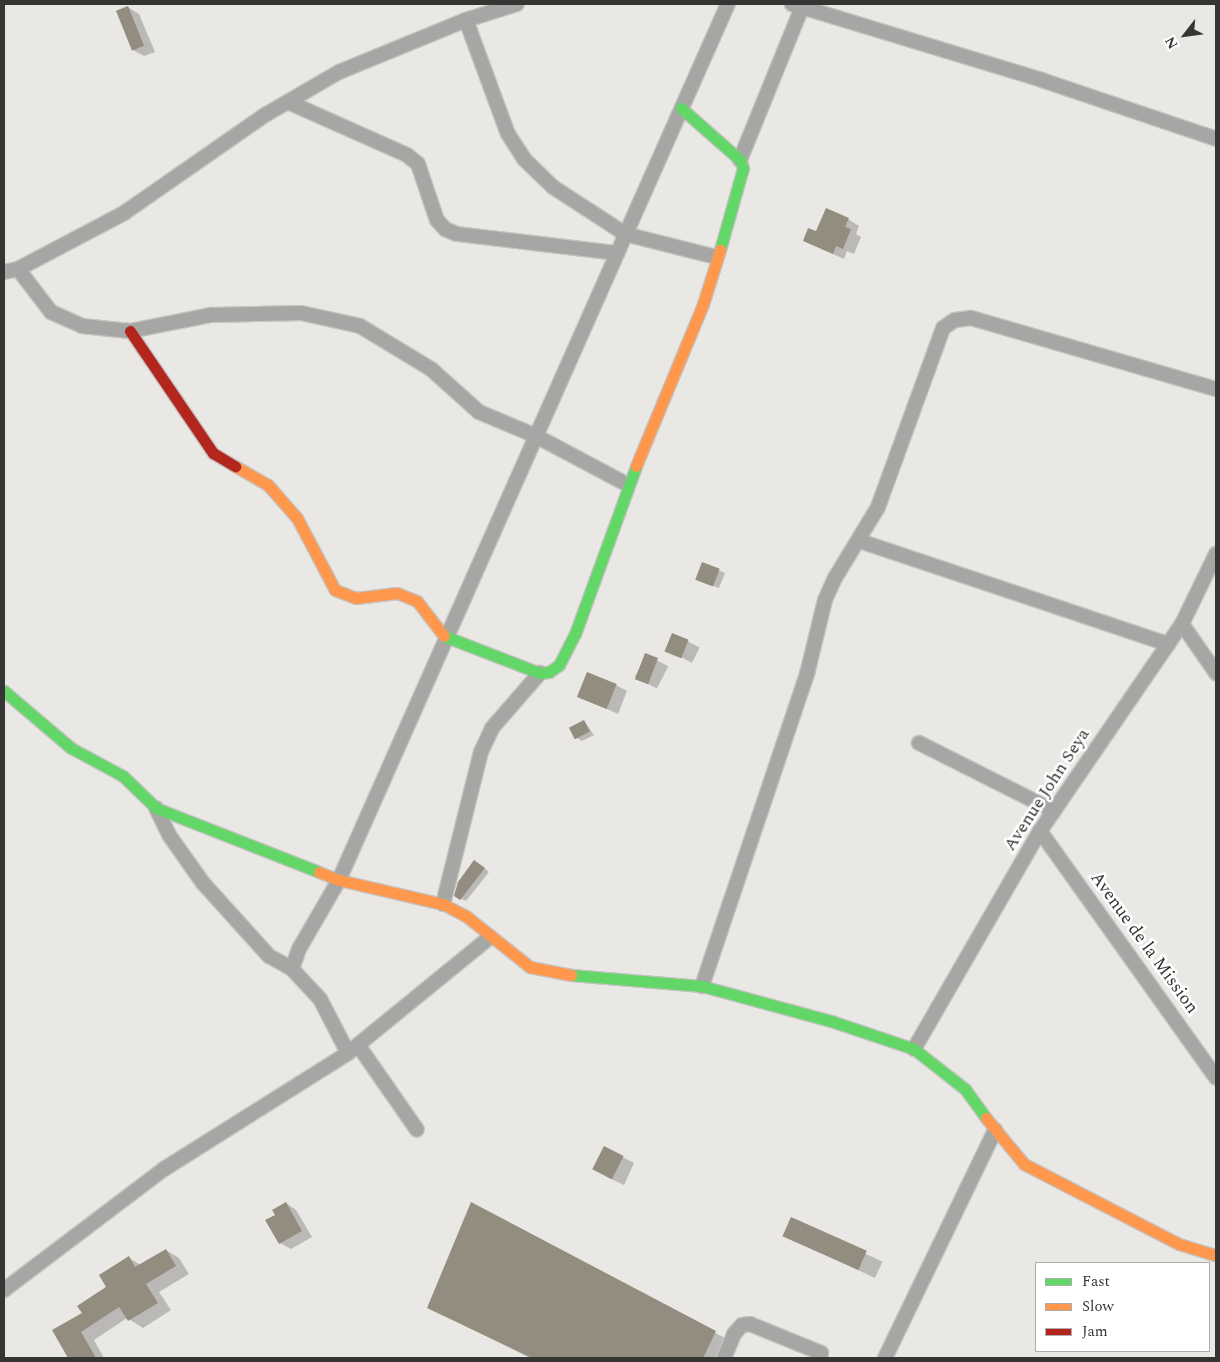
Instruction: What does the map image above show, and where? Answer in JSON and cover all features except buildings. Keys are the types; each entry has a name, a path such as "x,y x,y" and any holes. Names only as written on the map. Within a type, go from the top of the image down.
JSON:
{"street":[{"path":"4,272 18,269 124,212 288,102 339,72 466,20 517,4"},
{"path":"292,969 299,949 339,880 728,4"},
{"path":"740,160 797,6 1042,80 1216,139"},
{"path":"466,20 508,134 524,159 553,187 625,234 716,257"},
{"path":"288,102 407,155 418,164 438,220 445,229 457,234 617,253"},
{"path":"130,331 213,453 268,485 297,518 334,590 356,598 397,593 417,601 446,638 540,673 549,672 559,665 575,634 628,485 703,304 740,182 743,168 740,160 681,108"},
{"path":"18,269 52,312 82,326 130,331 220,315 302,313 360,326 431,369 479,412 536,436 628,485"},
{"path":"702,986 807,674 826,600 834,578 860,541 878,507 943,328 954,320 971,318 1216,388"},
{"path":"860,541 1168,644"},
{"name":"Avenue John Seya","path":"914,1049 1040,831 1182,624 1216,554"},
{"path":"1182,624 1216,673"},
{"path":"442,904 481,752 492,728 540,673"},
{"path":"4,690 71,748 123,776 156,808 203,883 269,956 292,969 320,999 353,1049 417,1130"},
{"path":"919,743 1054,810"},
{"path":"156,808 339,880 442,904 466,916 490,938 530,967 560,974 702,986 831,1021 914,1049 965,1089 995,1130 1024,1164 1179,1244 1216,1255"},
{"name":"Avenue de la Mission","path":"1040,831 1216,1078"},
{"path":"4,1290 164,1169 353,1049 490,938"},
{"path":"885,1358 995,1130"},
{"path":"724,1358 734,1334 742,1325 750,1324 820,1356"}],"traffic: fast":[{"path":"681,108 740,160 743,168 720,250"},
{"path":"444,636 540,673 549,672 559,665 575,634 636,466"},
{"path":"4,691 71,748 123,776 156,808 319,872"},
{"path":"571,975 702,986 831,1021 914,1049 965,1089 986,1118"}],"traffic: slow":[{"path":"636,466 703,304 720,250"},
{"path":"235,466 268,485 297,518 335,590 356,598 397,593 417,601 444,636"},
{"path":"319,872 339,880 443,904 466,916 530,967 571,975"},
{"path":"986,1118 1024,1164 1179,1244 1216,1255"}],"traffic: jam":[{"path":"130,331 213,453 235,466"}]}
